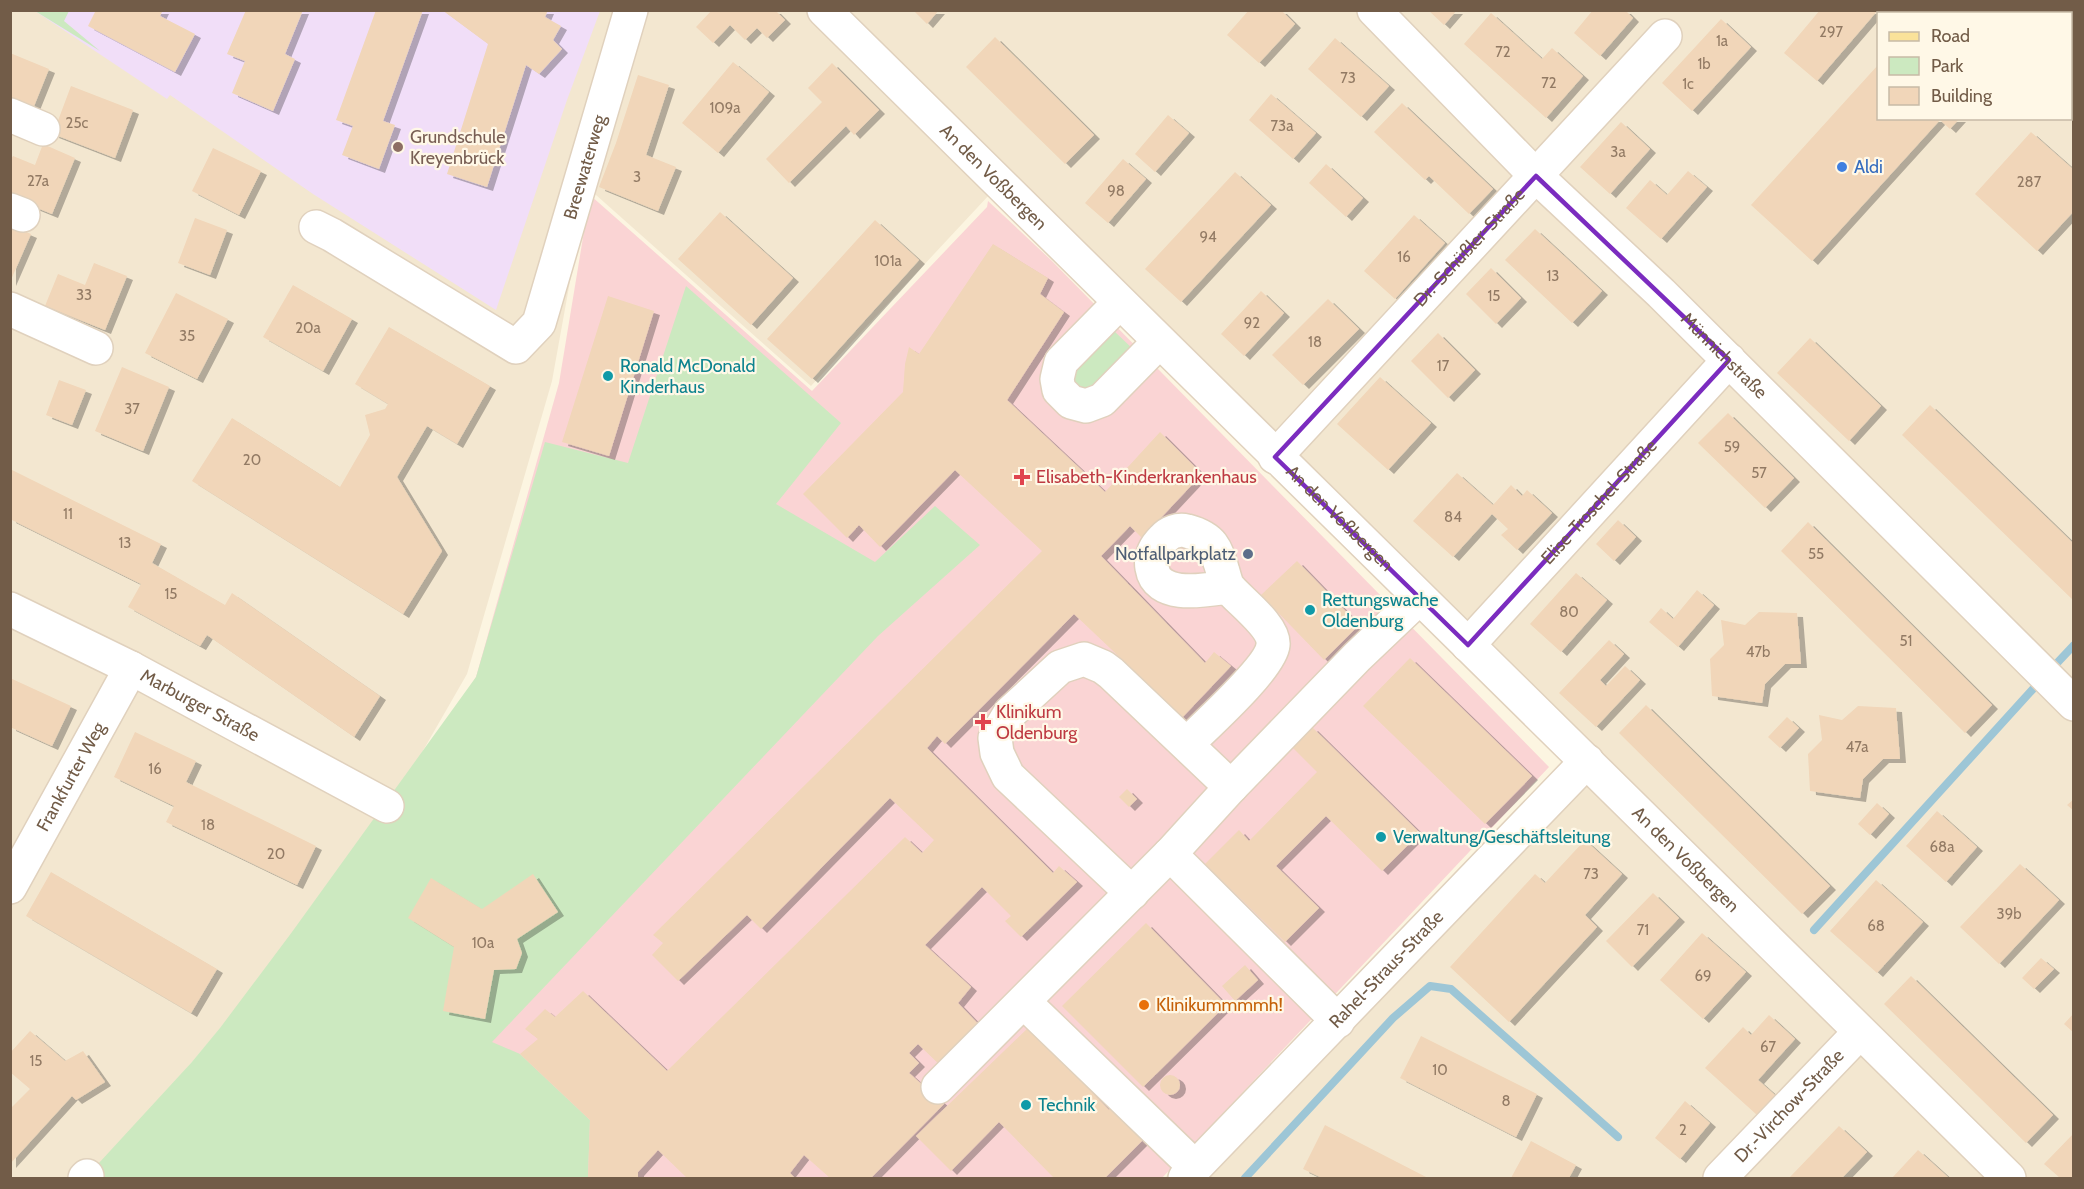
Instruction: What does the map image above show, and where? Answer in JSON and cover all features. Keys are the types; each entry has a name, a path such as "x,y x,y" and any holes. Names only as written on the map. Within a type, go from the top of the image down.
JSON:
{"street":[{"name":"Breewaterweg","path":"316,228 332,235 516,347 539,323 631,10"},
{"name":"An den Voßbergen","path":"824,10 2009,1179"},
{"name":"Münnichstraße","path":"1374,10 1536,176 1661,293 2073,704"},
{"name":"Dr.-Schüßler-Straße","path":"1275,457 1665,36"},
{"path":"10,115 43,129"},
{"path":"1119,303 1061,362 1057,379 1059,390 1071,402 1086,406 1102,400 1159,342"},
{"path":"10,309 96,348"},
{"name":"Elise-Troschel-Straße","path":"1468,645 1729,360"},
{"path":"1187,744 1256,674 1270,655 1274,644 1271,632 1228,587"},
{"path":"938,1087 1170,854 1348,665 1419,598"},
{"name":"Marburger Straße","path":"10,609 131,668 387,806"},
{"path":"1132,893 1008,776 996,753 995,738 1010,713 1060,667 1084,659 1111,673 1231,787"},
{"name":"Frankfurter Weg","path":"10,887 131,668"},
{"name":"Rahel-Straus-Straße","path":"1190,1173 1587,761"},
{"path":"1170,854 1338,1021"},
{"path":"1024,1002 1190,1173"},
{"name":"Dr.-Virchow-Straße","path":"1719,1179 1860,1032"}],"highlighted area":[{"path":"1536,176 1729,360 1468,645 1275,457"}],"shaded area":[{"path":"10,11 2073,11 2073,1178 1165,1178 1571,764 990,194 811,386 587,187 552,381 467,674 390,808 273,966 94,1178 11,1178"},
{"name":"Grundschule Kreyenbrück","path":"35,11 600,11 567,100 496,310 313,194 170,95 167,99"},
{"name":"Klinikum Oldenburg","path":"590,195 812,391 987,207 988,201 1051,260 1549,767 1162,1178 109,1178 323,930 476,677 559,383"}],"green space":[{"path":"35,11 69,11 64,21 100,51"},
{"path":"686,286 841,423 776,504 875,562 935,506 980,545 878,636 492,1042 520,1054 590,1120 588,1178 89,1178 87,1176 191,1063 220,1028 476,677 545,442 628,463"},
{"path":"1113,330 1134,350 1094,391 1082,391 1072,381 1075,368"}],"building":[{"path":"96,10 163,10 160,16 195,34 175,72 88,26"},
{"path":"246,10 303,10 285,54 295,59 273,111 232,93 245,61 227,54"},
{"path":"376,10 423,10 383,121 395,125 379,169 342,155 353,126 336,120"},
{"path":"442,10 548,10 545,17 561,26 553,40 562,49 539,74 526,65 487,187 447,174 488,44"},
{"path":"712,10 775,10 785,20 767,38 757,28 745,40 730,25 713,43 696,27"},
{"path":"913,10 939,10 927,24"},
{"path":"1249,10 1281,10 1295,24 1259,63 1227,35"},
{"path":"1428,10 1457,10 1444,25"},
{"path":"1593,10 1625,10 1633,18 1600,56 1574,33"},
{"path":"1820,10 1878,10 1817,81 1784,53"},
{"path":"1491,13 1542,59 1552,48 1583,76 1546,118 1464,44"},
{"path":"1721,19 1751,47 1692,111 1662,83"},
{"path":"995,37 1094,135 1065,164 966,67"},
{"path":"1335,38 1389,86 1361,117 1308,69"},
{"path":"10,53 49,69 30,116 10,108"},
{"path":"733,62 769,92 718,153 682,123"},
{"path":"832,63 879,110 854,135 846,126 789,183 766,159 822,102 808,88"},
{"name":"Aldi","path":"1877,66 1877,120 1940,120 1812,261 1751,205"},
{"path":"638,75 669,85 646,155 676,167 658,211 599,187"},
{"path":"71,86 133,110 115,158 53,134"},
{"path":"1271,94 1316,133 1293,159 1249,120"},
{"path":"1402,103 1493,189 1469,214 1429,176 1425,180 1374,132"},
{"path":"1168,115 1189,133 1155,172 1135,154"},
{"name":"Aldi","path":"1940,120 1958,120 1950,129"},
{"path":"1621,122 1650,149 1610,194 1580,167"},
{"path":"2031,132 2074,170 2074,211 2037,251 1975,194"},
{"path":"43,144 75,158 52,214 10,197 10,161 13,156 35,165"},
{"path":"213,148 261,171 239,215 192,191"},
{"path":"1123,159 1146,179 1108,223 1085,203"},
{"path":"1326,164 1363,198 1346,217 1309,183"},
{"path":"1688,171 1707,187 1661,239 1626,208 1650,180 1667,195"},
{"path":"1235,172 1271,205 1181,302 1145,269"},
{"path":"720,212 793,278 751,325 678,259"},
{"path":"1414,215 1445,243 1395,299 1364,271"},
{"path":"195,218 227,230 210,275 178,263"},
{"path":"875,220 919,260 812,379 767,339"},
{"path":"10,225 31,234 10,282"},
{"path":"1535,229 1602,291 1572,323 1505,260"},
{"path":"993,244 1048,278 1040,294 1064,312 1007,400 1105,492 1160,432 1202,474 1142,538 1130,526 1101,556 1205,663 1214,652 1231,666 1178,722 1163,710 1168,703 1074,614 945,744 937,736 927,748 1053,873 1059,866 1077,882 1021,937 1005,921 1011,916 982,887 925,945 971,987 958,1003 985,1031 946,1071 918,1044 909,1053 919,1063 909,1073 944,1104 871,1178 830,1178 804,1155 790,1173 795,1178 687,1178 658,1150 638,1172 638,1178 588,1178 590,1120 520,1054 538,1039 525,1029 545,1009 555,1017 583,991 667,1071 905,837 922,853 934,840 890,798 761,929 747,915 678,981 652,955 663,943 653,935 1042,551 955,470 880,547 859,525 847,538 803,494 903,392 909,347 919,354"},
{"path":"94,263 127,276 105,330 45,306 58,274 85,285"},
{"path":"1491,268 1521,298 1496,324 1466,294"},
{"path":"293,285 352,319 323,371 263,337"},
{"path":"1261,291 1284,313 1244,356 1221,334"},
{"path":"176,293 228,319 197,379 145,353"},
{"name":"Ronald McDonald Kinderhaus","path":"608,296 654,311 609,456 562,442"},
{"path":"1328,299 1359,329 1303,385 1272,355"},
{"path":"389,327 490,386 457,444 427,426 397,477 442,551 403,614 192,481 232,418 340,487 370,435 365,415 385,409 388,404 355,384"},
{"path":"1438,333 1475,370 1448,398 1411,361"},
{"path":"1810,338 1881,406 1849,441 1777,373"},
{"path":"122,367 169,387 143,451 95,431"},
{"path":"1380,377 1431,423 1388,470 1337,424"},
{"path":"59,380 86,390 72,425 46,415"},
{"path":"1930,405 2074,544 2074,601 1902,435"},
{"path":"1728,413 1794,478 1765,508 1698,443"},
{"path":"10,469 161,544 152,563 225,605 232,593 380,696 354,737 207,635 200,646 128,607 141,584 10,519"},
{"path":"1457,473 1493,505 1511,485 1522,496 1527,490 1552,513 1517,550 1501,535 1508,529 1492,514 1453,557 1413,521"},
{"path":"1618,520 1636,537 1614,561 1596,544"},
{"path":"1808,522 1992,705 1965,733 1781,551"},
{"name":"Rettungswache Oldenburg","path":"1297,561 1359,625 1324,660 1261,595"},
{"path":"1576,573 1607,600 1561,652 1530,624"},
{"path":"1697,590 1714,605 1678,647 1649,622 1661,608 1673,619"},
{"path":"1759,612 1797,613 1801,664 1785,664 1765,684 1762,703 1712,696 1710,659 1724,645 1721,620 1745,625"},
{"path":"1609,640 1624,654 1600,680 1606,686 1625,666 1640,680 1596,727 1559,693"},
{"path":"1410,658 1532,776 1485,824 1363,706"},
{"path":"10,678 71,706 52,746 10,727"},
{"path":"1646,705 1830,886 1802,914 1619,733"},
{"path":"1858,706 1896,708 1900,759 1883,759 1863,779 1860,798 1810,791 1808,754 1822,740 1819,715 1842,720"},
{"path":"1787,717 1799,728 1780,748 1768,737"},
{"name":"Verwaltung/Geschäftsleitung","path":"1312,727 1420,833 1382,871 1326,816 1276,866 1319,908 1285,942 1205,864 1239,830 1249,841 1317,772 1292,747"},
{"path":"135,732 196,761 186,782 316,846 297,885 166,822 174,806 114,777"},
{"path":"1127,789 1137,799 1129,807 1119,797"},
{"path":"2074,799 2074,811 2067,805"},
{"path":"1877,803 1889,814 1870,835 1858,824"},
{"path":"1937,811 1977,847 1946,882 1906,846"},
{"path":"1585,840 1622,874 1585,915 1597,927 1509,1022 1450,967 1535,874 1545,883"},
{"path":"2020,864 2059,900 1999,964 1960,927"},
{"path":"51,872 217,969 191,1013 26,916"},
{"path":"533,874 558,912 517,939 522,953 516,969 494,970 485,1019 443,1011 454,947 408,918 431,878 482,909"},
{"path":"1876,880 1923,922 1877,973 1830,931"},
{"path":"1653,893 1679,918 1632,967 1606,941"},
{"name":"Klinikummmmh!","path":"1146,923 1226,1005 1143,1087 1062,1006"},
{"path":"1702,933 1746,972 1703,1019 1660,980"},
{"path":"2041,958 2054,969 2034,989 2022,978"},
{"path":"1245,965 1258,980 1235,1001 1222,986"},
{"path":"1911,976 2053,1115 2026,1143 1884,1004"},
{"path":"2074,1013 2074,1033 2064,1024"},
{"path":"1769,1015 1795,1039 1758,1080 1775,1095 1757,1115 1705,1068 1743,1027 1751,1035"},
{"name":"Technik","path":"1029,1027 1109,1110 1116,1100 1149,1134 1105,1178 1054,1178 999,1122 951,1171 916,1136"},
{"path":"30,1031 65,1061 83,1051 105,1082 76,1100 72,1096 10,1164 10,1109 30,1089 10,1072 10,1053"},
{"path":"1421,1036 1537,1094 1516,1137 1400,1078"},
{"path":"1166,1075 1174,1075 1180,1081 1180,1089 1174,1095 1166,1095 1160,1089 1160,1081"},
{"path":"1685,1101 1710,1123 1680,1159 1655,1138"},
{"path":"1325,1125 1428,1178 1322,1178 1303,1169"},
{"path":"1839,1126 1867,1152 1842,1178 1789,1178"},
{"path":"2074,1133 2074,1178 2060,1178 2044,1164"},
{"path":"1531,1141 1576,1165 1569,1178 1511,1178"},
{"path":"1918,1150 1949,1178 1892,1178"}],"waterway":[{"path":"2058,662 2074,645"},
{"path":"1814,930 2033,689"},
{"path":"1245,1178 1393,1018 1430,986 1451,989 1618,1137"}],"place":[{"name":"Grundschule Kreyenbrück","path":"398,147"},
{"name":"Aldi","path":"1842,167"},
{"name":"Ronald McDonald Kinderhaus","path":"608,376"},
{"name":"Elisabeth-Kinderkrankenhaus","path":"1022,477"},
{"name":"Notfallparkplatz","path":"1248,554"},
{"name":"Rettungswache Oldenburg","path":"1310,610"},
{"name":"Klinikum Oldenburg","path":"983,722"},
{"name":"Verwaltung/Geschäftsleitung","path":"1381,837"},
{"name":"Klinikummmmh!","path":"1144,1005"},
{"name":"Technik","path":"1026,1105"}]}
